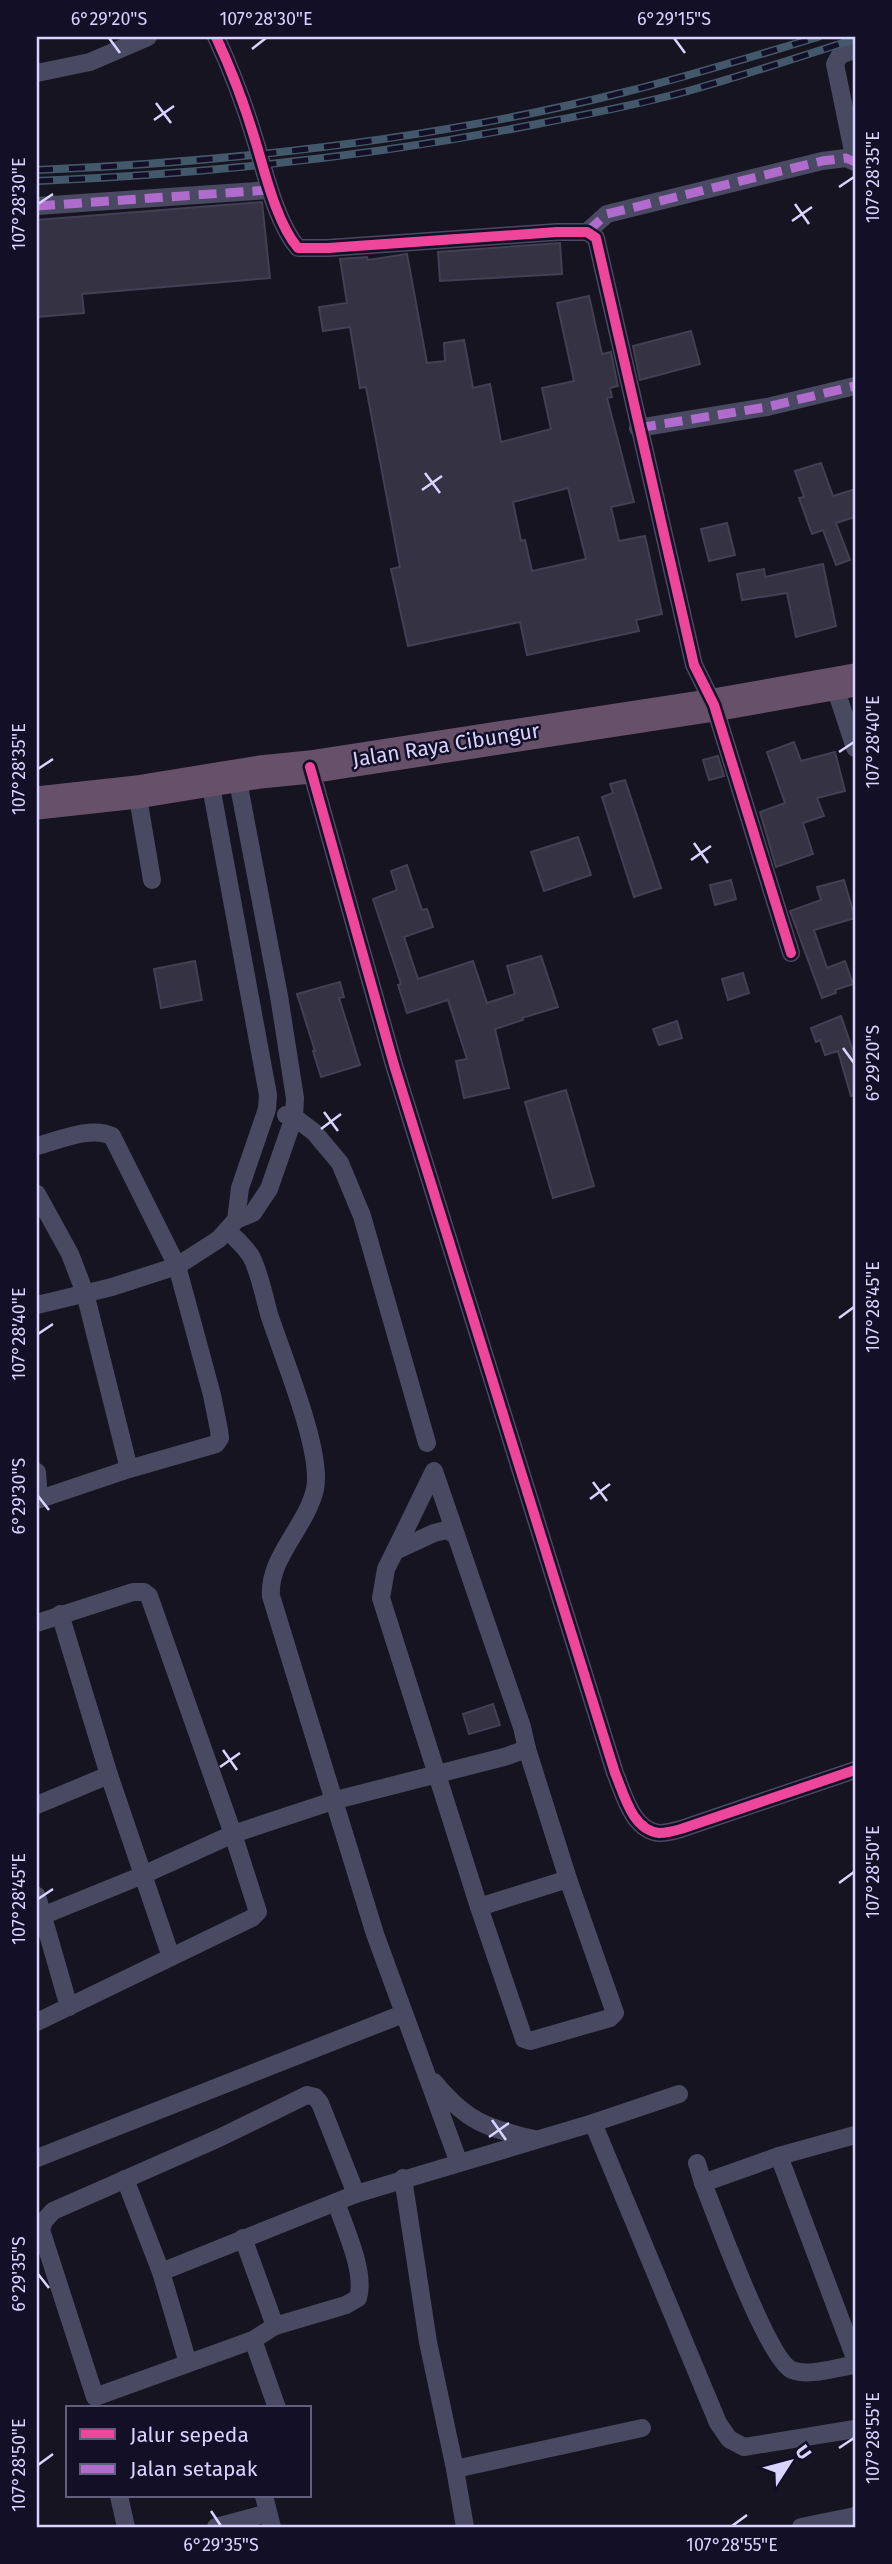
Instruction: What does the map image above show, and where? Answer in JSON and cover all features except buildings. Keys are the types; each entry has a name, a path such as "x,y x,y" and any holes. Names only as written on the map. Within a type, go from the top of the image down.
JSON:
{"highway":[{"name":"Jalan Raya Cibungur","path":"37,803 137,792 310,767 714,705 845,682"}],"street":[{"path":"37,73 90,62 148,37"},
{"path":"216,37 232,70 269,190 295,245 301,249 587,232 594,235 599,245 638,428 694,665 714,705 791,953"},
{"path":"855,50 840,55 835,64 855,162"},
{"path":"587,232 607,214 821,161 845,158 855,162"},
{"path":"37,206 269,190"},
{"path":"638,428 767,407 855,386"},
{"path":"845,682 855,748"},
{"path":"310,767 402,1090 615,1773 633,1816 647,1830 660,1833 681,1829 855,1770"},
{"path":"37,1305 153,1275 177,1266 219,1239 232,1225 253,1213 269,1189 294,1117 295,1098 274,976 223,778"},
{"path":"223,778 247,979 268,1095 267,1109 240,1188 232,1225 252,1259 304,1418 317,1469 315,1490 308,1509 275,1567 270,1582 278,1622 336,1800 375,1934 459,2164"},
{"path":"137,792 152,880"},
{"path":"247,979 274,976"},
{"path":"267,1109 294,1117 314,1132 340,1163 362,1216 427,1443"},
{"path":"37,1146 89,1133 102,1132 112,1136 177,1266 212,1395 220,1438 216,1444 209,1447 129,1469 38,1500 37,1472"},
{"path":"37,1194 69,1254 85,1293 129,1469"},
{"path":"434,1471 456,1535 568,1879 615,2013 610,2018 534,2041 524,2039 381,1598 386,1569 434,1471"},
{"path":"395,1551 434,1533 446,1531 456,1535"},
{"path":"37,1623 133,1592 144,1592 149,1596 233,1834 257,1912 252,1918 37,2022"},
{"path":"60,1614 109,1775 171,1957"},
{"path":"39,1917 144,1875 233,1834 336,1800 484,1763 527,1749"},
{"path":"37,1805 109,1775"},
{"path":"479,1907 568,1879"},
{"path":"37,1896 39,1917 69,2007"},
{"path":"37,2158 403,2014"},
{"path":"423,2068 449,2101 473,2119 499,2131 534,2140"},
{"path":"161,2272 355,2194 593,2123 679,2094"},
{"path":"336,2202 356,2264 361,2287 358,2298 346,2305 275,2326 253,2340 188,2363 95,2402 41,2230 44,2221 53,2211 219,2138 307,2095 315,2096 320,2103 355,2194"},
{"path":"593,2123 718,2423 729,2439 744,2447 855,2429"},
{"path":"702,2182 779,2156 855,2135"},
{"path":"779,2156 855,2358"},
{"path":"697,2163 702,2182 764,2332 781,2362 791,2370 804,2372 855,2365"},
{"path":"403,2178 428,2342 456,2469 465,2527"},
{"path":"125,2179 161,2272 188,2363"},
{"path":"243,2238 275,2326"},
{"path":"253,2340 276,2406"},
{"path":"456,2469 642,2428"},
{"path":"119,2498 126,2527"},
{"path":"224,2526 268,2512"},
{"path":"800,2527 855,2516"}],"railway":[{"path":"37,170 185,161 406,136 553,109 649,86 818,37"},
{"path":"37,181 224,169 347,155 470,136 591,114 669,96 855,39"}],"marked path":[{"path":"587,232 607,214 822,161 846,158 855,162"},
{"path":"37,206 269,190 268,186"},
{"path":"638,428 767,407 855,386"}],"cycle path":[{"path":"216,37 243,102 278,212 298,248 557,232 587,232 596,238 694,665 714,705 791,953"},
{"path":"310,767 394,1065 615,1773 630,1810 642,1825 650,1830 667,1832 855,1770"}]}
